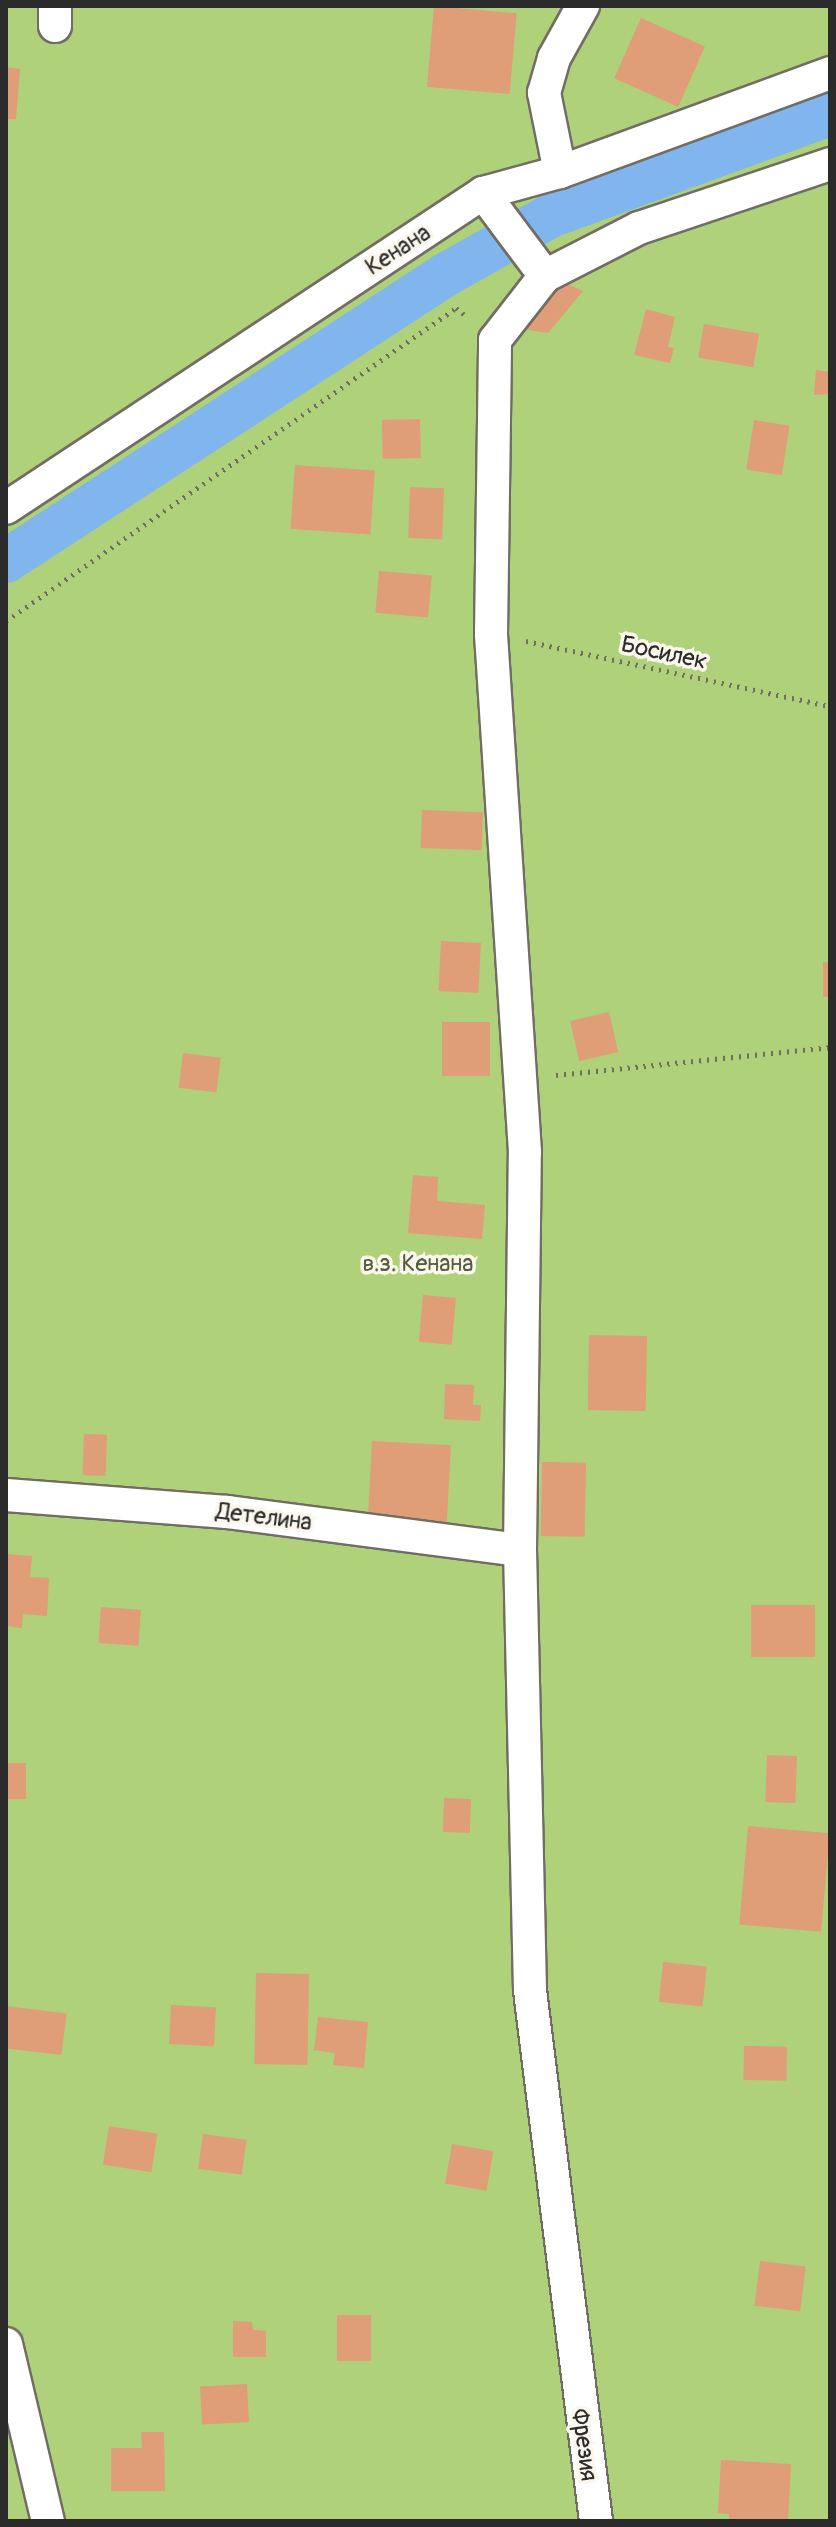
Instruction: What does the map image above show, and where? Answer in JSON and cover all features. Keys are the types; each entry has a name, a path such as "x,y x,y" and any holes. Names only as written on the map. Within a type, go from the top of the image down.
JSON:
{"street":[{"path":"560,172 544,93 554,58 583,6"},
{"name":"Кенана","path":"6,508 483,193 560,172 830,73"},
{"path":"495,340 545,276 639,228 830,164"},
{"path":"483,193 545,276"},
{"name":"Фрезия","path":"495,340 491,634 525,1152 520,1550 530,1990 573,2369 596,2521"},
{"name":"Детелина","path":"6,1495 227,1512 520,1550"},
{"path":"6,2344 48,2521"}],"path":[{"path":"6,621 456,308 495,340"},
{"name":"Босилек","path":"491,634 830,706"},
{"path":"519,1079 830,1047"}],"green space":[{"name":"в.з. Кенана","path":"6,6 830,6 830,2521 6,2521"}],"building":[{"path":"434,6 517,13 510,94 427,87"},
{"path":"641,18 705,46 678,107 614,78"},
{"path":"6,67 20,69 16,119 6,119"},
{"path":"557,279 583,291 548,333 516,328"},
{"path":"646,309 675,317 668,347 674,348 670,363 634,355"},
{"path":"704,324 759,334 753,367 698,357"},
{"path":"816,370 830,372 830,394 814,395"},
{"path":"420,419 421,458 383,459 382,420"},
{"path":"754,420 790,426 782,475 746,469"},
{"path":"295,465 375,471 370,534 291,529"},
{"path":"410,487 444,488 442,539 408,538"},
{"path":"379,571 432,576 428,617 375,613"},
{"path":"422,810 483,812 482,850 421,848"},
{"path":"441,941 481,943 478,993 438,991"},
{"path":"823,962 830,962 830,997 823,997"},
{"path":"609,1012 618,1052 579,1061 570,1021"},
{"path":"442,1022 490,1022 490,1076 442,1076"},
{"path":"183,1053 221,1058 216,1092 179,1088"},
{"path":"413,1175 438,1177 437,1201 485,1205 482,1239 408,1233"},
{"path":"423,1295 456,1298 452,1345 419,1342"},
{"path":"589,1335 647,1336 646,1411 588,1410"},
{"path":"445,1384 474,1385 473,1405 481,1405 480,1421 444,1419"},
{"path":"84,1434 107,1435 106,1476 83,1475"},
{"path":"372,1441 451,1445 447,1524 368,1520"},
{"path":"542,1462 586,1463 585,1537 541,1536"},
{"path":"6,1554 32,1556 30,1577 49,1578 47,1616 23,1614 22,1628 6,1626"},
{"path":"751,1605 815,1605 815,1657 751,1657"},
{"path":"101,1607 141,1610 138,1646 98,1643"},
{"path":"767,1755 797,1756 795,1803 765,1802"},
{"path":"6,1763 26,1763 26,1799 6,1799"},
{"path":"444,1798 471,1799 470,1833 443,1832"},
{"path":"748,1826 830,1833 821,1932 739,1925"},
{"path":"663,1962 707,1967 703,2006 659,2002"},
{"path":"256,1973 309,1974 307,2065 254,2064"},
{"path":"171,2005 216,2007 214,2046 169,2044"},
{"path":"6,2006 67,2013 61,2055 6,2048"},
{"path":"318,2017 368,2022 364,2068 333,2065 335,2053 314,2050"},
{"path":"744,2046 787,2047 786,2081 743,2080"},
{"path":"109,2126 157,2134 151,2172 103,2165"},
{"path":"203,2134 247,2140 242,2175 198,2169"},
{"path":"452,2144 493,2151 486,2191 445,2183"},
{"path":"760,2261 806,2267 800,2311 755,2306"},
{"path":"337,2315 371,2315 371,2361 337,2361"},
{"path":"233,2321 252,2322 253,2330 266,2331 266,2357 233,2357"},
{"path":"247,2384 249,2422 202,2424 200,2386"},
{"path":"141,2432 164,2432 165,2491 111,2491 111,2448 142,2448"},
{"path":"721,2460 791,2464 788,2521 729,2521 729,2514 718,2513"}],"waterway":[{"path":"6,561 445,275 550,216 830,114"}]}
